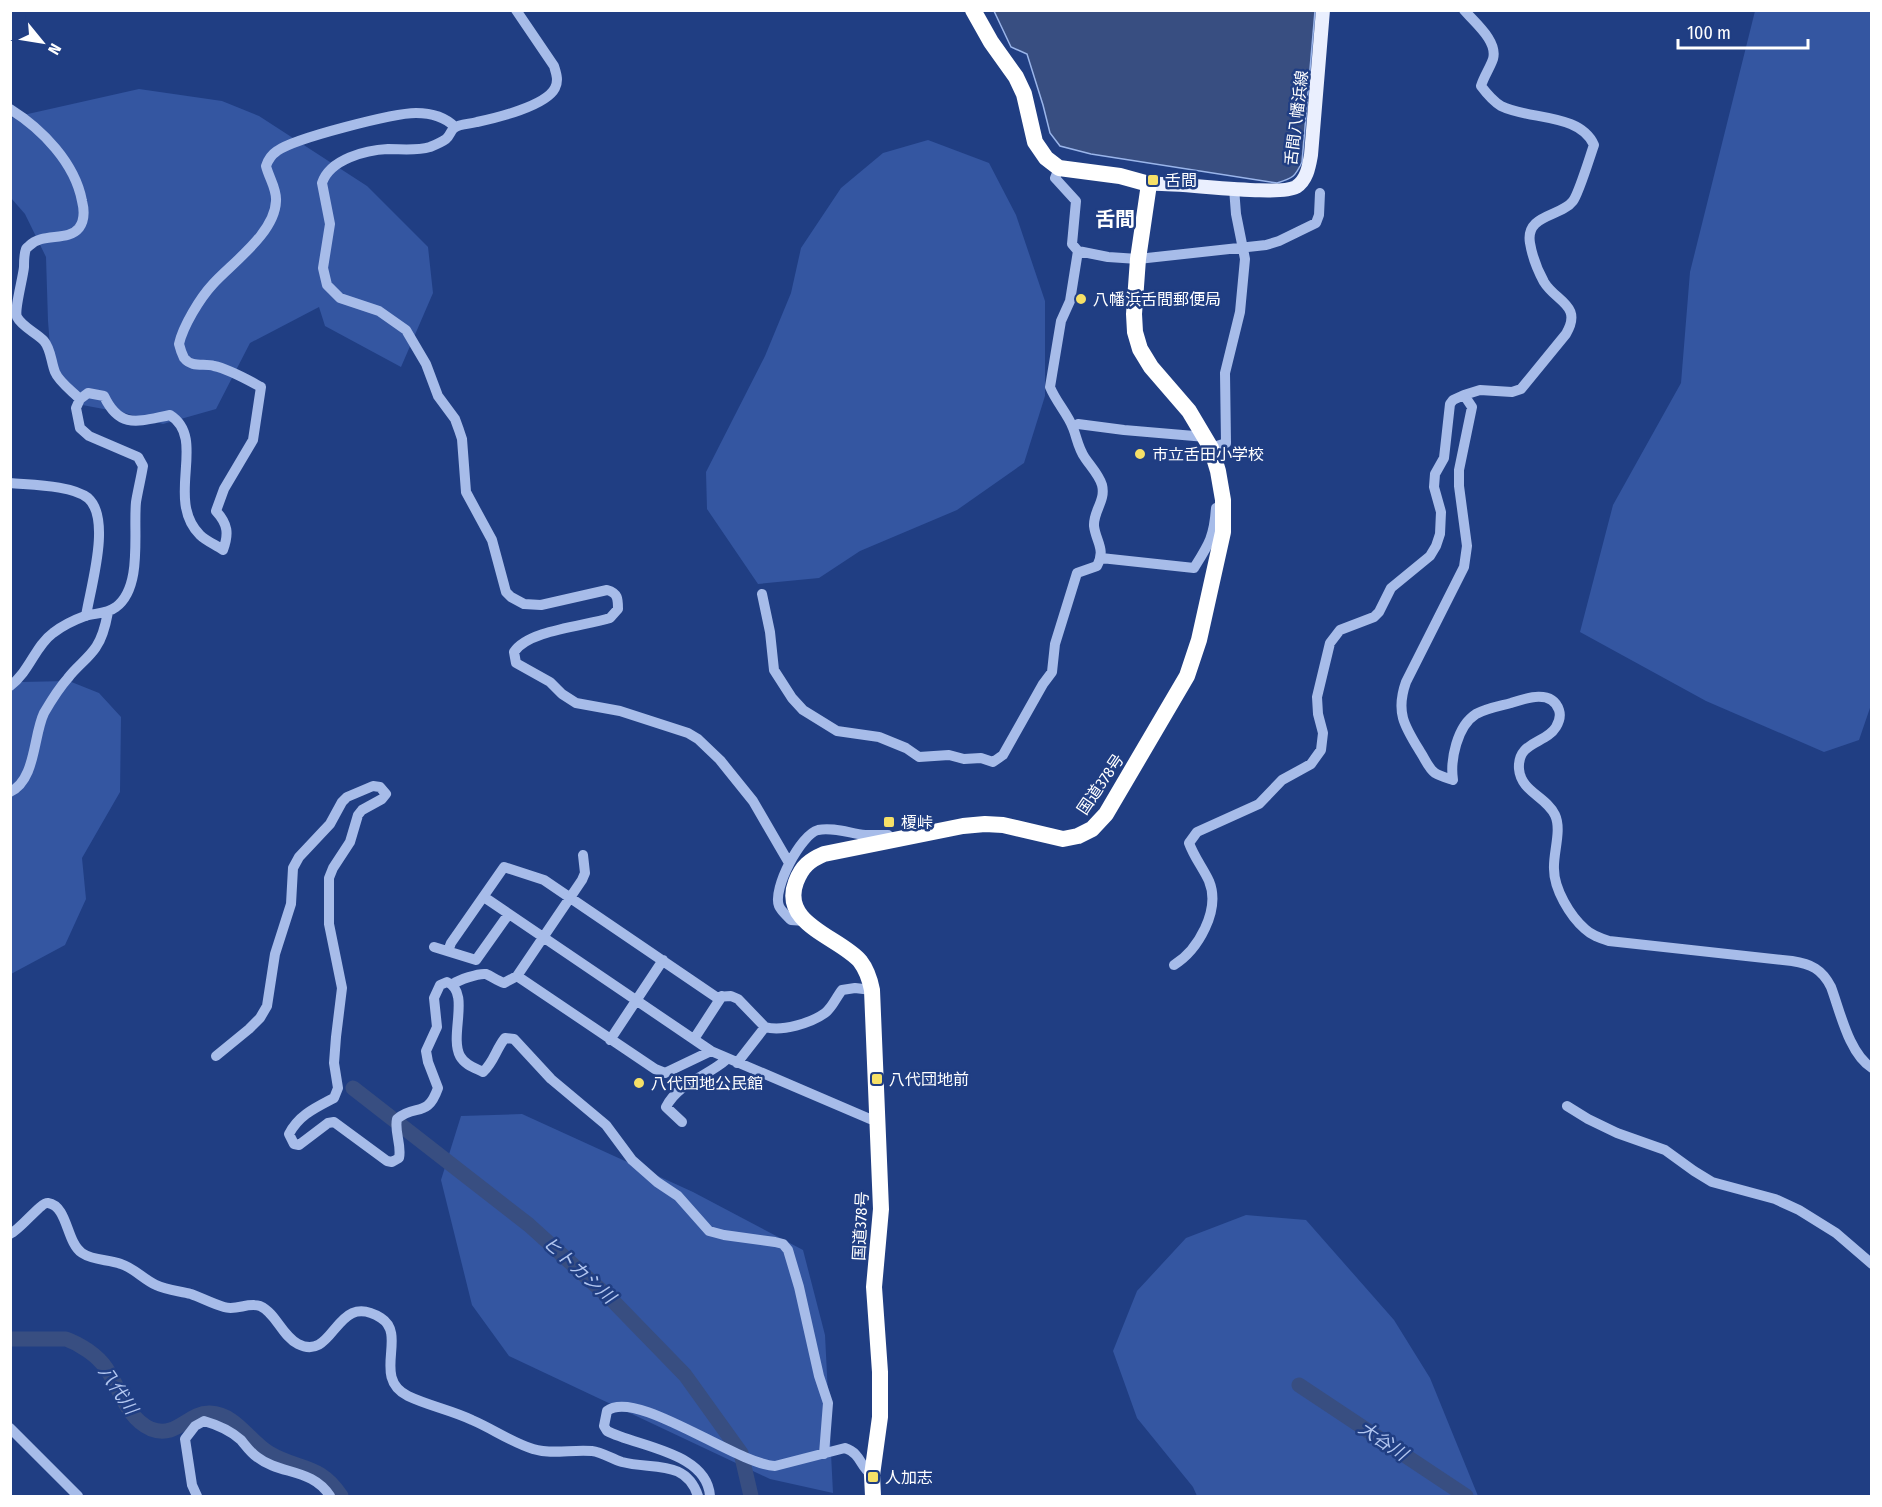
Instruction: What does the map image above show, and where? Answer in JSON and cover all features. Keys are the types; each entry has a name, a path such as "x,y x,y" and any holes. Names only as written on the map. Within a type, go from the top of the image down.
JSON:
{"highway":[{"path":"973,10 991,42 1016,77 1024,94 1035,142 1046,158 1059,168 1120,176 1149,183"},
{"name":"国道378号","path":"873,1497 872,1475 880,1401 874,1287 881,1209 872,990 868,976 860,962 848,950 817,932 805,921 795,907 793,889 800,870 811,860 824,854 963,826 1003,825 1063,839 1078,836 1092,829 1106,814 1187,676 1198,640 1223,532 1223,500 1218,471 1208,443 1189,411 1151,367 1140,349 1135,332 1138,258 1149,183"}],"main road":[{"name":"舌間八幡浜線","path":"1149,183 1284,190 1296,186 1307,172 1311,154 1323,10"}],"street":[{"path":"516,10 554,66 557,75 554,90 538,101 513,112 455,127 446,139 429,147 378,151 349,159 330,169 322,183 330,224 323,268 327,285 340,298 379,311 398,322 419,351 438,396 455,419 462,440 466,492 492,540 502,583 510,597 531,605 541,605 607,590 614,592 617,596 618,609 610,618 531,638 523,642 514,652 516,663 550,682 576,704 620,711 687,733 698,739 720,760 753,801 789,863"},
{"path":"1173,965 1186,957 1198,942 1208,920 1212,900 1210,883 1191,850 1189,843 1192,837 1209,825 1259,804 1282,780 1311,764 1321,750 1323,733 1318,714 1317,697 1330,643 1340,630 1379,612 1391,588 1430,556 1436,546 1440,534 1441,512 1434,487 1435,474 1444,458 1449,404 1464,395 1480,390 1512,392 1521,389 1572,324 1572,314 1569,309 1545,284 1529,241 1532,229 1540,219 1573,201 1594,145 1590,135 1577,126 1502,106 1489,97 1481,86 1492,60 1494,48 1464,10"},
{"path":"10,109 50,143 66,162 81,194 84,210 82,223 78,230 39,240 31,243 26,249 22,288 16,314 18,320 44,341 56,374 80,399"},
{"path":"10,686 25,673 44,640 61,627 86,616 108,612 116,607 122,600 131,579 135,553 136,502 143,466 138,457 88,436 80,428 76,408 80,399 91,392 104,396 108,406 118,417 137,422 170,415 177,419 186,432 184,504 188,516 201,536 223,550 228,536 225,520 216,511 224,489 253,440 261,387 246,381 240,375 216,366 198,366 184,358 179,344 203,296 250,247 276,208 277,199 266,166 267,161 278,150 292,143 410,113 441,117 455,127"},
{"path":"1059,168 1055,178 1076,201 1072,244 1078,251 1108,257 1138,258 1244,248 1279,241 1316,223 1319,215 1320,193"},
{"path":"1073,427 1078,424 1208,443 1226,443 1225,373 1240,312 1245,259 1236,214 1234,188"},
{"path":"762,594 770,632 774,670 792,698 803,710 837,731 879,737 906,748 920,757 949,755 964,759 981,758 993,762 1003,755 1052,672 1055,661 1055,644 1077,573 1097,566 1101,558 1101,548 1094,525 1095,515 1103,499 1103,488 1100,478 1076,442 1073,427 1050,387 1061,321 1070,301 1078,251"},
{"path":"1464,395 1472,407 1459,470 1467,546 1466,557 1460,578 1406,682 1402,695 1400,702 1403,721 1412,738 1435,773 1453,780 1452,763 1460,735 1470,720 1478,714 1532,696 1549,699 1556,704 1560,717 1557,727 1550,735 1532,743 1524,751 1519,768 1526,785 1555,815 1557,832 1553,871 1556,883 1584,929 1609,941 1792,961 1815,967 1826,977 1831,987 1855,1050 1872,1068"},
{"path":"10,483 66,490 83,496 93,505 98,522 98,548 86,616"},
{"path":"1101,558 1194,568 1211,541 1216,505 1223,500"},
{"path":"10,792 21,785 28,772 37,731 44,714 67,678 97,647 108,612"},
{"path":"216,1056 249,1029 260,1018 267,1006 275,954 291,904 293,868 298,857 330,824 342,802 356,792 373,786 380,787 386,794 358,815 350,842 333,868 328,891 328,924 342,988 334,1063 338,1088 334,1098 308,1111 294,1125 289,1134 294,1144 299,1144 328,1123 334,1122 387,1161 392,1162 399,1158 396,1119 427,1108 438,1088 426,1051 437,1027 434,998 440,985 447,982 453,984 459,993 457,1043 460,1056 470,1066 483,1072 491,1065 498,1046 505,1038 514,1039 550,1079 606,1125 632,1160 657,1182 678,1196 709,1231 775,1242 788,1250 799,1287 819,1376 828,1403 824,1454"},
{"path":"805,921 791,920 778,905 778,894 789,863 804,840 816,830 832,829 866,835 888,835 892,841"},
{"path":"453,984 456,981 486,974 504,983 517,976 585,873 583,855"},
{"path":"448,951 451,943 504,867 544,880 716,997 731,996 738,999 765,1027 774,1030 791,1027 814,1018 826,1012 842,990 855,988 872,990"},
{"path":"484,897 711,1051 870,1119 879,1120"},
{"path":"434,947 476,960 508,915"},
{"path":"610,1040 663,960"},
{"path":"517,976 654,1069 664,1072 711,1051"},
{"path":"694,1039 722,996"},
{"path":"682,1122 666,1107 672,1095 732,1061 765,1027"},
{"path":"1567,1106 1617,1133 1665,1150 1712,1182 1775,1199 1799,1210 1836,1233 1872,1264"},
{"path":"10,1234 26,1223 44,1203 47,1203 56,1208 65,1221 75,1248 84,1255 97,1260 120,1263 158,1286 206,1299 225,1308 256,1305 265,1309 296,1343 303,1346 321,1344 345,1315 358,1310 374,1314 389,1326 392,1333 391,1378 397,1389 408,1396 473,1420 533,1449 546,1452 595,1452 621,1461 668,1468 682,1473 691,1481 698,1497"},
{"path":"710,1497 710,1488 701,1473 679,1457 607,1431 604,1426 607,1411 616,1406 640,1410 677,1424 726,1449 765,1465 775,1466 845,1448 854,1451 859,1456 864,1470 872,1475"},
{"path":"197,1497 192,1485 185,1439 195,1425 204,1421 222,1426 239,1438 258,1458 324,1486 330,1497"},
{"path":"10,1428 78,1497"}],"shaded area":[{"path":"994,11 1315,11 1300,167 1293,176 1277,183 1091,154 1060,146 1050,133 1027,54 1011,47"},
{"path":"1755,11 1871,11 1871,705 1859,740 1824,752 1706,701 1580,632 1613,505 1681,383 1690,272"},
{"path":"139,89 222,101 259,116 367,186 428,247 433,293 401,367 325,326 319,307 250,343 216,409 163,424 125,413 77,404 52,371 46,257 25,214 11,198 10,118"},
{"path":"928,140 989,163 1016,215 1045,301 1045,396 1024,463 957,510 860,551 819,578 758,584 707,509 706,472 765,356 791,293 801,248 841,188 883,153"},
{"path":"69,681 99,693 121,717 120,792 82,858 86,899 65,945 11,974 11,688 21,682"},
{"path":"522,1114 693,1192 803,1250 825,1335 833,1493 770,1479 509,1356 472,1305 441,1180 461,1116"},
{"path":"1246,1215 1306,1220 1394,1320 1430,1378 1478,1496 1197,1496 1193,1487 1137,1418 1113,1351 1137,1291 1186,1238"}],"waterway":[{"name":"ヒトカシ川","path":"353,1088 529,1225 614,1302 685,1375 741,1453 751,1496"},
{"name":"八代川","path":"10,1339 66,1339 71,1341 88,1350 102,1363 129,1410 142,1424 151,1429 168,1431 195,1416 210,1413 219,1415 235,1423 269,1453 325,1478 341,1496"},
{"name":"大谷川","path":"1299,1385 1466,1496"}],"place":[{"name":"舌間","path":"1153,180"},
{"name":"八幡浜舌間郵便局","path":"1081,299"},
{"name":"市立舌田小学校","path":"1140,454"},
{"name":"榎峠","path":"889,822"},
{"name":"八代団地前","path":"877,1079"},
{"name":"八代団地公民館","path":"639,1083"},
{"name":"人加志","path":"873,1477"}],"district":[{"name":"舌間","path":"1115,219"}]}
